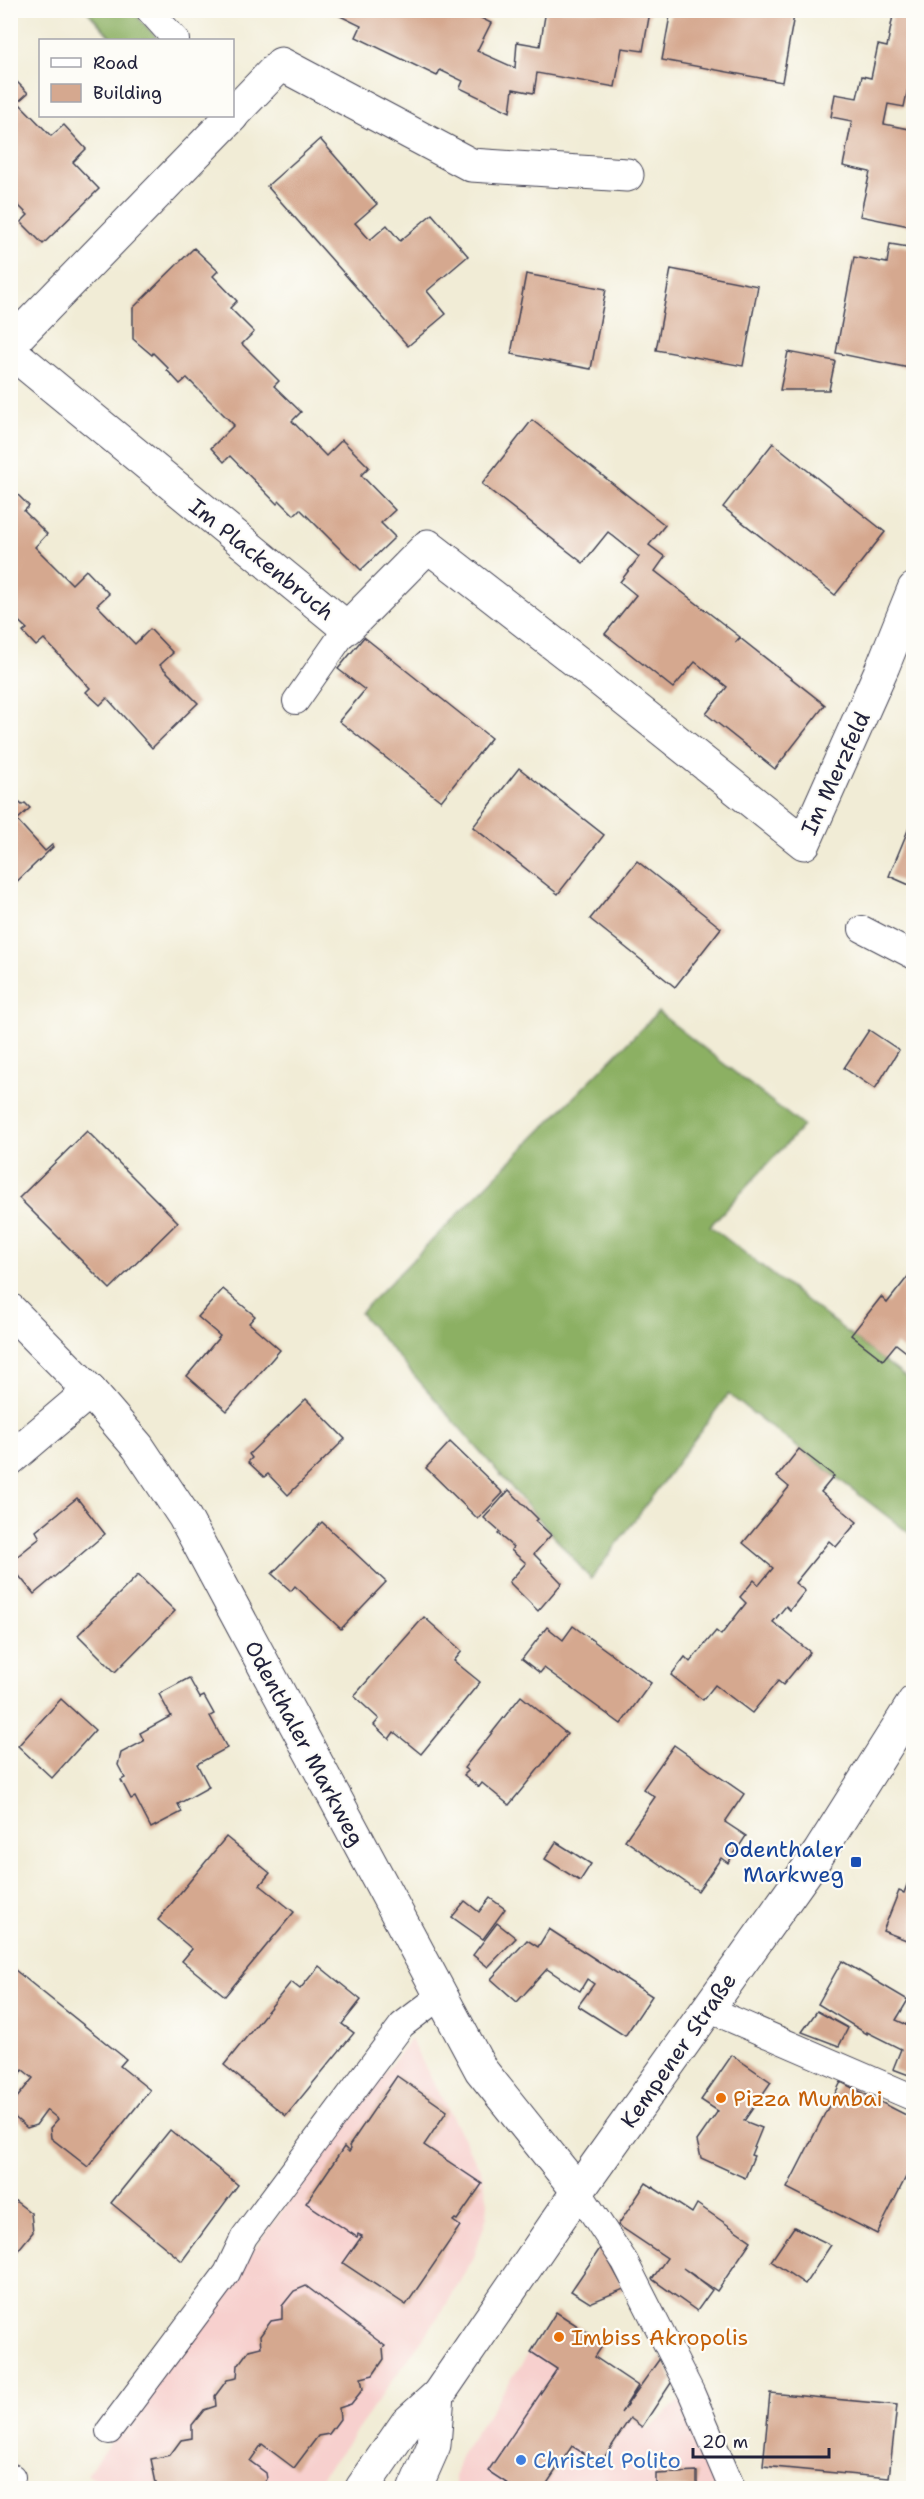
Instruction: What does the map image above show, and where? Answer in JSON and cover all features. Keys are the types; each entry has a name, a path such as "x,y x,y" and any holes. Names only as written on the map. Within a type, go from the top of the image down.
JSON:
{"street":[{"path":"234,110 281,64 471,165 627,175"},
{"path":"10,344 227,117"},
{"name":"Im Plackenbruch","path":"10,351 347,628 428,546 594,675"},
{"name":"Im Merzfeld","path":"594,675 804,843 883,666 914,589"},
{"name":"Odenthaler Markweg","path":"10,1310 90,1391 138,1447 184,1516 481,2070 578,2191"},
{"path":"10,1459 90,1391"},
{"name":"Kempener Straße","path":"362,2488 407,2423 438,2395 578,2191 819,1852 914,1702"},
{"name":"Kempener Straße","path":"418,2487 434,2445 438,2395"}],"lane":[{"path":"149,10 175,39"},
{"path":"296,701 347,628"},
{"path":"862,929 914,956"},
{"path":"109,2431 226,2273 244,2237 402,2025 440,1996"},
{"path":"708,2009 914,2098"},
{"path":"578,2191 625,2262 691,2392 732,2488"}],"shaded area":[{"path":"410,2039 482,2173 488,2202 487,2216 474,2257 445,2307 348,2443 313,2488 120,2488 86,2475"},
{"path":"531,2350 648,2430 683,2397 716,2488 455,2488 455,2475 463,2451"}],"green space":[{"path":"87,11 132,11 158,39 112,39"},
{"path":"658,1012 803,1126 710,1226 913,1383 913,1536 728,1394 591,1579 360,1313"}],"building":[{"path":"328,10 465,10 491,23 477,51 515,68 517,42 540,46 546,10 650,12 643,51 622,48 615,87 537,73 534,93 513,89 510,112 460,88 463,81 440,70 437,76 356,37 361,26"},
{"path":"671,10 795,10 782,82 662,60"},
{"path":"894,10 914,10 914,89 908,88 904,107 888,104 884,124 914,130 914,227 860,216 870,172 843,166 852,121 831,117 835,94 857,98 862,76 871,78 878,45 887,47"},
{"path":"10,75 28,93 18,102 51,136 64,125 86,149 73,162 99,189 43,244 21,222 28,215 10,197"},
{"path":"320,139 377,204 355,223 370,240 387,225 400,241 432,214 468,256 427,291 446,314 408,346 267,186"},
{"path":"890,244 914,248 914,316 911,332 914,333 914,369 836,353 854,257 887,263"},
{"path":"194,248 218,271 213,276 237,301 230,308 254,332 242,344 279,381 274,386 301,412 292,421 326,456 342,440 369,467 361,475 395,510 381,523 395,537 361,570 300,509 294,515 280,501 277,504 230,456 224,462 211,448 234,425 187,378 180,384 153,353 152,355 133,339 133,308"},
{"path":"671,269 758,286 743,366 656,350"},
{"path":"526,274 606,289 591,369 511,354"},
{"path":"788,352 835,361 829,390 780,390"},
{"path":"532,420 665,525 649,545 665,557 655,571 740,637 735,643 740,638 825,705 775,769 706,714 727,687 695,662 673,688 605,634 636,595 620,582 639,557 608,532 583,563 482,484"},
{"path":"773,443 885,532 835,595 723,507"},
{"path":"10,487 29,506 24,511 47,534 35,547 72,584 86,570 109,594 97,605 135,644 150,629 173,653 160,665 198,703 152,748 107,698 100,705 86,692 90,688 44,639 36,646 23,632 27,629 10,613"},
{"path":"364,637 491,738 441,801 339,721 365,690 338,669"},
{"path":"519,768 604,835 558,894 473,827"},
{"path":"10,794 22,805 25,803 30,808 17,820 45,851 52,845 53,847 10,888"},
{"path":"914,818 914,887 889,876"},
{"path":"637,861 721,928 675,987 590,919"},
{"path":"869,1030 899,1050 875,1089 844,1068"},
{"path":"87,1131 178,1222 110,1289 19,1198"},
{"path":"914,1269 914,1358 896,1344 883,1360 851,1335 881,1297 887,1303"},
{"path":"223,1289 255,1316 249,1323 280,1350 227,1411 187,1376 220,1336 198,1317"},
{"path":"306,1399 345,1439 288,1495 268,1474 264,1477 248,1462 252,1458 249,1454"},
{"path":"450,1442 503,1493 478,1519 426,1468"},
{"path":"799,1449 834,1476 821,1492 857,1522 836,1547 829,1541 795,1583 805,1591 790,1610 786,1606 773,1622 810,1652 783,1685 778,1681 752,1713 715,1685 703,1700 671,1675 685,1657 690,1662 716,1631 721,1635 746,1603 740,1597 754,1580 759,1585 773,1568 743,1543 789,1487 777,1477"},
{"path":"509,1490 551,1535 534,1554 562,1583 538,1611 509,1582 526,1563 511,1550 513,1547 498,1534 500,1532 484,1518"},
{"path":"77,1498 105,1534 34,1594 10,1562 40,1538 36,1531"},
{"path":"322,1522 386,1582 341,1629 295,1586 291,1591 272,1574"},
{"path":"138,1575 175,1611 115,1672 78,1635"},
{"path":"424,1617 462,1651 454,1661 480,1682 421,1754 394,1732 389,1739 374,1725 379,1719 354,1696"},
{"path":"573,1626 651,1683 621,1724 544,1668 540,1673 522,1659 547,1627 563,1640"},
{"path":"189,1678 200,1698 204,1696 214,1714 210,1716 227,1748 197,1764 209,1787 178,1804 182,1812 151,1828 135,1797 131,1799 121,1780 125,1778 118,1765 121,1753 144,1741 140,1733 171,1716 159,1694"},
{"path":"521,1696 567,1734 509,1805 482,1783 479,1787 464,1775 468,1771 464,1768"},
{"path":"61,1699 95,1730 52,1778 18,1746"},
{"path":"674,1745 744,1794 725,1822 746,1836 728,1863 721,1858 698,1891 625,1840 655,1797 643,1789"},
{"path":"226,1837 270,1873 260,1885 294,1912 225,1996 182,1961 192,1949 158,1920"},
{"path":"556,1842 591,1864 580,1881 545,1859"},
{"path":"910,1877 914,1878 914,1943 883,1931 899,1891 904,1893"},
{"path":"490,1898 505,1909 483,1939 452,1917 465,1901 479,1912"},
{"path":"497,1923 516,1938 488,1967 473,1955"},
{"path":"549,1929 652,1996 625,2036 578,2006 594,1984 587,1979 580,1991 547,1969 517,2002 491,1979 527,1940 538,1947"},
{"path":"842,1961 908,2000 896,2020 914,2028 914,2077 893,2069 901,2049 867,2032 867,2034 818,2004"},
{"path":"10,1966 126,2059 120,2066 150,2090 88,2167 51,2138 50,2128 58,2119 47,2110 36,2125 27,2128 11,2114 11,2105 33,2078 23,2070 10,2085"},
{"path":"319,1966 361,2000 342,2024 354,2033 286,2116 224,2065 291,1982 300,1989"},
{"path":"817,2011 848,2028 839,2046 802,2032"},
{"path":"732,2055 771,2082 744,2121 762,2128 745,2178 701,2158 697,2141 718,2111 701,2100"},
{"path":"397,2076 447,2111 424,2145 482,2184 457,2220 453,2221 460,2226 406,2305 343,2263 362,2236 358,2234 357,2237 306,2203 344,2147 349,2152 351,2149 349,2146"},
{"path":"841,2082 914,2119 914,2161 877,2234 787,2188"},
{"path":"170,2130 238,2185 182,2261 111,2203"},
{"path":"646,2183 692,2213 697,2204 751,2241 717,2291 683,2268 712,2290 697,2311 652,2279 667,2258 618,2225"},
{"path":"10,2197 31,2213 33,2232 10,2260"},
{"path":"794,2227 831,2245 805,2284 771,2261"},
{"path":"601,2247 624,2289 590,2303 571,2291"},
{"path":"306,2286 385,2346 383,2348 384,2359 373,2375 361,2378 363,2389 351,2404 339,2408 340,2419 329,2434 318,2436 294,2468 262,2444 250,2461 266,2473 267,2479 261,2487 265,2488 157,2488 151,2459 170,2455 181,2440 192,2438 192,2425 204,2410 216,2406 215,2396 227,2380 237,2378 238,2365 249,2350 261,2347 260,2336 271,2321 282,2319 282,2306 294,2291"},
{"path":"556,2312 604,2343 595,2357 638,2386 621,2413 661,2357 673,2380 642,2427 630,2418 600,2464 572,2446 544,2488 514,2488 488,2471 557,2369 531,2352"},
{"path":"770,2393 897,2405 889,2478 763,2466"},
{"path":"697,2472 697,2488 656,2488 656,2474"}],"place":[{"name":"Odenthaler Markweg","path":"856,1862"},
{"name":"Pizza Mumbai","path":"721,2098"},
{"name":"Imbiss Akropolis","path":"559,2337"},
{"name":"Christel Polito","path":"521,2460"}]}
